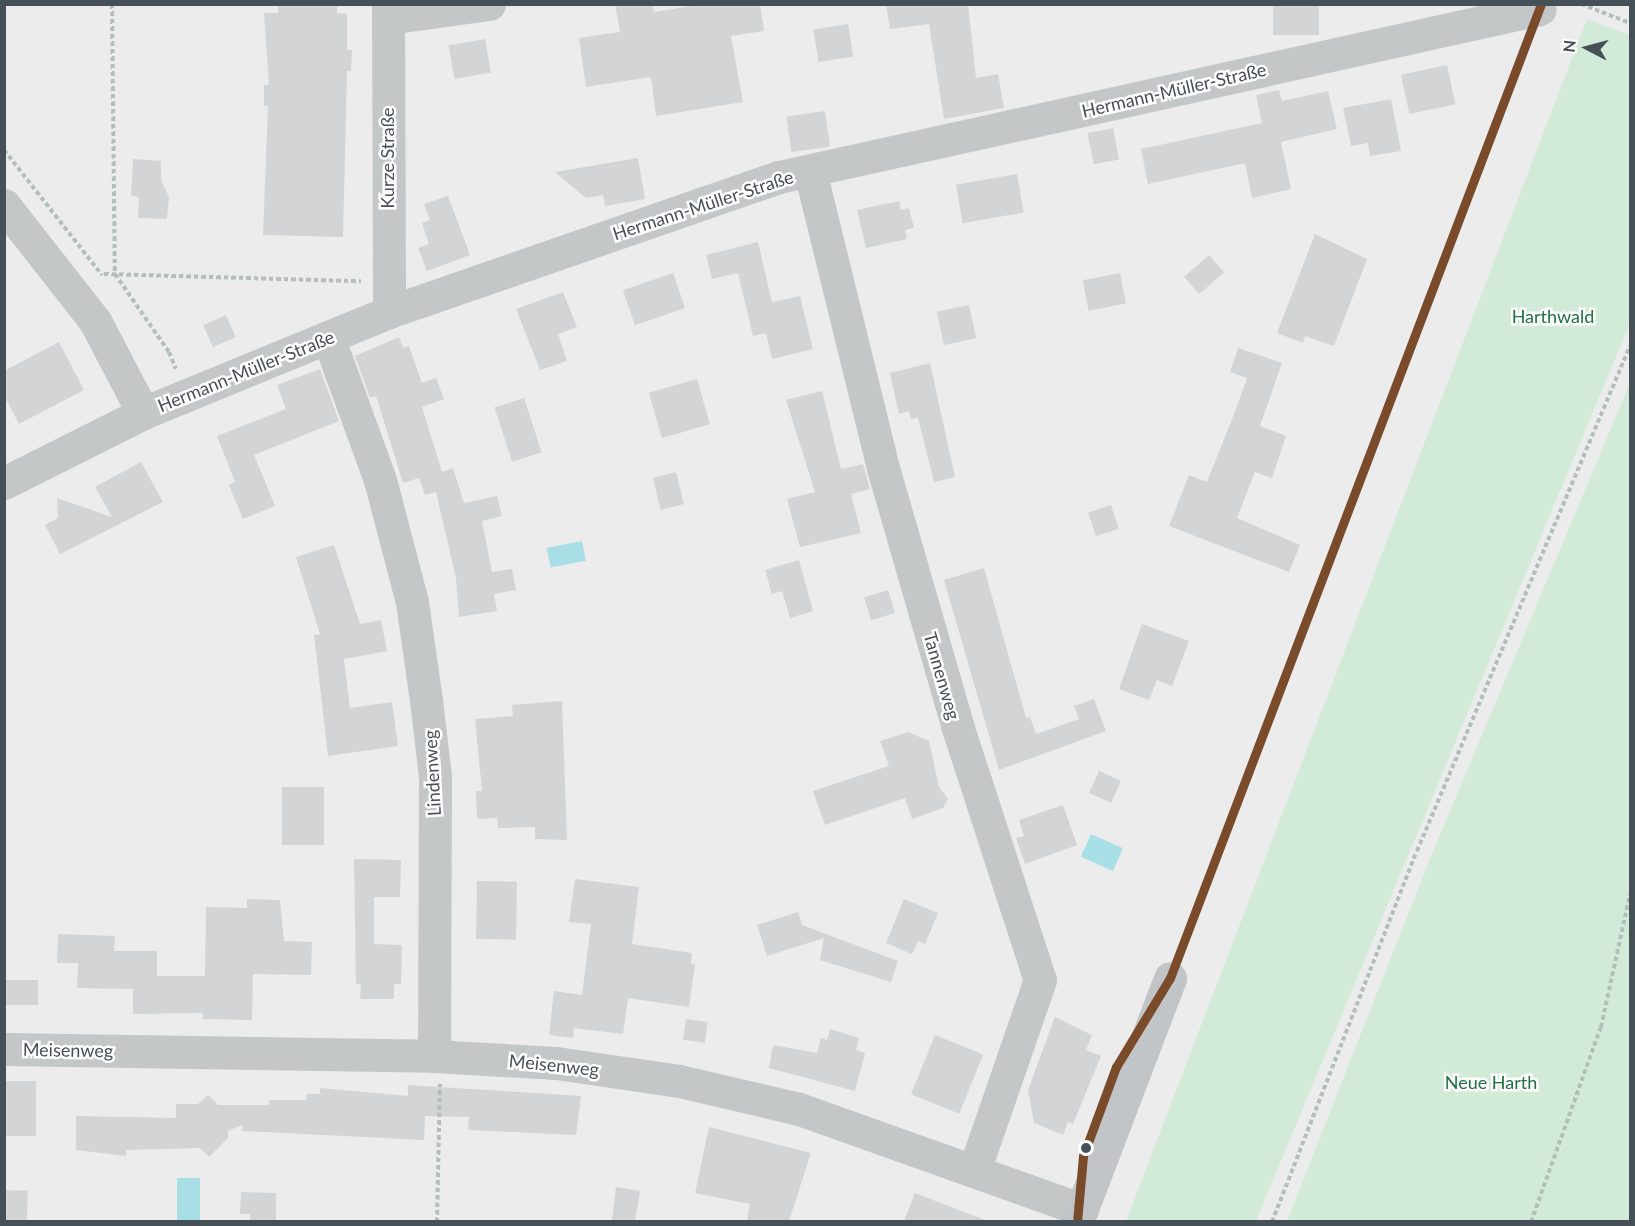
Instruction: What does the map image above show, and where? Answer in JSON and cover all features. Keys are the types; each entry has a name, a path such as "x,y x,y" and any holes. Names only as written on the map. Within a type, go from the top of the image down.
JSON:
{"main road":[{"path":"1080,1216 1170,978"}],"street":[{"path":"388,11 489,4"},
{"name":"Hermann-Müller-Straße","path":"4,483 186,394 389,312 768,181 1540,9"},
{"name":"Kurze Straße","path":"388,11 389,312"},
{"name":"Tannenweg","path":"810,171 886,479 957,725 1040,980 974,1172"},
{"path":"4,205 95,321 144,413"},
{"name":"Lindenweg","path":"328,337 380,480 411,602 426,700 435,777 434,1056"},
{"name":"Meisenweg","path":"4,1049 434,1056 556,1063 678,1081 799,1109 974,1172 1080,1216"}],"path":[{"path":"111,4 115,274 169,352 186,394"},
{"path":"1581,4 1630,23"},
{"path":"104,274 373,281"},
{"path":"1272,1221 1417,851 1630,346"},
{"path":"1531,1221 1601,1027 1630,894"},
{"path":"434,1056 441,1067 437,1221"}],"green space":[{"name":"Harthwald","path":"1587,19 1630,35 1630,323 1256,1221 1126,1221"},
{"name":"Neue Harth","path":"1630,383 1630,1221 1287,1221 1431,856"}],"water":[{"path":"582,541 586,561 550,568 547,548"},
{"path":"1091,834 1123,848 1113,871 1081,857"},
{"path":"177,1178 200,1178 200,1220 177,1220"}],"building":[{"path":"278,4 337,4 337,13 347,14 347,50 352,50 351,71 347,71 343,237 263,235 268,106 264,106 264,85 269,85 264,13 278,13"},
{"path":"615,4 652,4 654,12 704,4 760,4 764,31 731,36 743,102 656,116 651,77 586,87 579,38 620,32"},
{"path":"886,4 968,4 976,78 998,74 1004,108 944,119 929,24 890,29"},
{"path":"1273,4 1319,4 1319,35 1273,35"},
{"path":"848,24 853,57 819,62 813,29"},
{"path":"485,39 491,72 454,79 449,45"},
{"path":"1447,65 1455,104 1409,114 1401,75"},
{"path":"1279,90 1282,101 1328,91 1337,129 1281,142 1291,189 1252,198 1245,163 1148,184 1141,149 1262,123 1256,95"},
{"path":"1391,99 1401,151 1370,156 1368,143 1351,146 1343,108"},
{"path":"825,111 830,147 791,152 786,116"},
{"path":"1113,128 1119,159 1094,164 1087,133"},
{"path":"638,158 645,199 605,206 603,195 586,198 555,172"},
{"path":"133,159 161,161 161,180 169,197 167,219 138,218 139,197 131,196"},
{"path":"1017,174 1024,212 963,223 956,185"},
{"path":"448,196 470,255 427,271 418,248 429,244 422,223 430,220 424,204"},
{"path":"899,201 901,210 909,208 914,228 905,230 907,239 866,248 857,210"},
{"path":"1315,234 1367,259 1334,346 1305,336 1303,343 1277,333"},
{"path":"758,242 772,302 800,296 813,349 772,359 766,333 753,336 738,273 712,279 706,255"},
{"path":"1209,255 1224,272 1199,294 1184,277"},
{"path":"673,273 685,308 635,325 623,290"},
{"path":"1120,273 1126,303 1089,311 1083,280"},
{"path":"563,292 577,327 558,334 567,361 540,370 516,309"},
{"path":"969,305 976,338 944,345 937,312"},
{"path":"226,315 236,337 213,347 203,325"},
{"path":"399,337 403,348 409,346 422,383 436,378 444,399 422,407 442,472 453,468 464,503 497,496 502,516 482,521 492,572 512,569 516,590 494,594 497,611 459,617 456,578 436,492 425,495 419,478 403,483 376,396 370,398 355,356"},
{"path":"59,342 84,390 19,424 4,395 4,371"},
{"path":"1238,348 1282,363 1260,426 1286,436 1272,478 1255,472 1237,518 1300,545 1289,572 1169,526 1189,475 1207,482 1233,417 1247,378 1230,372"},
{"path":"930,363 955,477 934,482 918,418 911,419 909,411 899,414 890,373"},
{"path":"320,369 339,421 254,455 275,506 243,519 229,485 235,482 217,436 286,409 277,385"},
{"path":"697,379 710,424 662,438 649,393"},
{"path":"822,391 841,469 863,464 870,489 851,494 861,533 800,547 787,499 815,492 786,400"},
{"path":"524,398 542,452 512,462 495,408"},
{"path":"141,462 163,502 60,554 45,525 58,518 57,498 112,517 95,487"},
{"path":"676,472 684,504 661,510 653,478"},
{"path":"1111,505 1119,529 1096,536 1088,512"},
{"path":"334,545 360,624 381,620 387,651 344,659 350,708 392,702 398,746 328,756 314,635 320,634 296,557"},
{"path":"799,560 813,611 790,618 782,591 772,594 765,570"},
{"path":"984,568 1026,718 1030,717 1036,734 1079,719 1074,706 1094,699 1106,731 999,770 944,580"},
{"path":"888,590 895,613 871,620 864,597"},
{"path":"1142,624 1189,641 1172,686 1157,680 1149,700 1119,689"},
{"path":"562,701 567,840 535,839 535,827 498,828 497,818 477,819 476,791 482,791 475,719 513,716 512,705"},
{"path":"908,732 929,741 939,787 948,799 943,808 912,819 905,798 825,825 813,791 889,766 880,741"},
{"path":"1099,771 1121,781 1111,803 1089,793"},
{"path":"282,787 324,787 324,845 282,845"},
{"path":"1063,805 1077,845 1025,864 1016,838 1024,836 1019,820"},
{"path":"354,859 401,860 400,897 374,897 374,944 402,945 401,984 394,984 394,999 360,999 361,984 356,984"},
{"path":"575,879 639,887 632,944 692,953 691,964 695,964 689,1007 628,998 623,1034 574,1028 573,1038 549,1035 554,991 582,995 591,924 569,922"},
{"path":"477,881 517,882 516,940 476,939"},
{"path":"247,899 280,900 284,941 312,942 311,975 253,974 252,1020 203,1019 203,1013 133,1014 133,989 77,988 78,963 57,963 58,934 115,936 114,951 157,951 157,976 205,976 206,907 247,908"},
{"path":"904,899 938,913 925,944 918,941 912,954 886,943"},
{"path":"798,912 802,925 898,961 891,982 820,960 824,938 767,956 757,925"},
{"path":"4,980 38,980 38,1005 4,1005"},
{"path":"1055,1017 1092,1035 1086,1050 1101,1056 1073,1124 1068,1122 1063,1135 1034,1123 1028,1090"},
{"path":"686,1019 708,1022 705,1043 683,1040"},
{"path":"830,1029 859,1038 856,1050 865,1053 855,1091 769,1068 773,1045 817,1053 821,1038 827,1040"},
{"path":"935,1035 983,1054 959,1114 911,1094"},
{"path":"4,1081 36,1081 36,1136 4,1136"},
{"path":"408,1085 581,1096 576,1135 468,1130 469,1117 425,1116 424,1140 242,1131 242,1125 228,1131 228,1138 209,1157 200,1148 126,1150 126,1156 76,1150 76,1116 176,1118 176,1104 198,1104 208,1095 218,1105 269,1105 269,1100 306,1100 307,1094 320,1094 320,1088 408,1096"},
{"path":"709,1127 811,1153 789,1221 747,1221 750,1204 695,1193"},
{"path":"616,1187 640,1191 635,1221 612,1221"},
{"path":"4,1190 28,1191 27,1222 4,1221"},
{"path":"241,1192 276,1193 276,1221 250,1221 250,1214 240,1214"},
{"path":"915,1193 985,1220 985,1221 904,1221"}],"transit line":[{"path":"1077,1222 1083,1156 1116,1067 1170,978 1541,4"}]}
